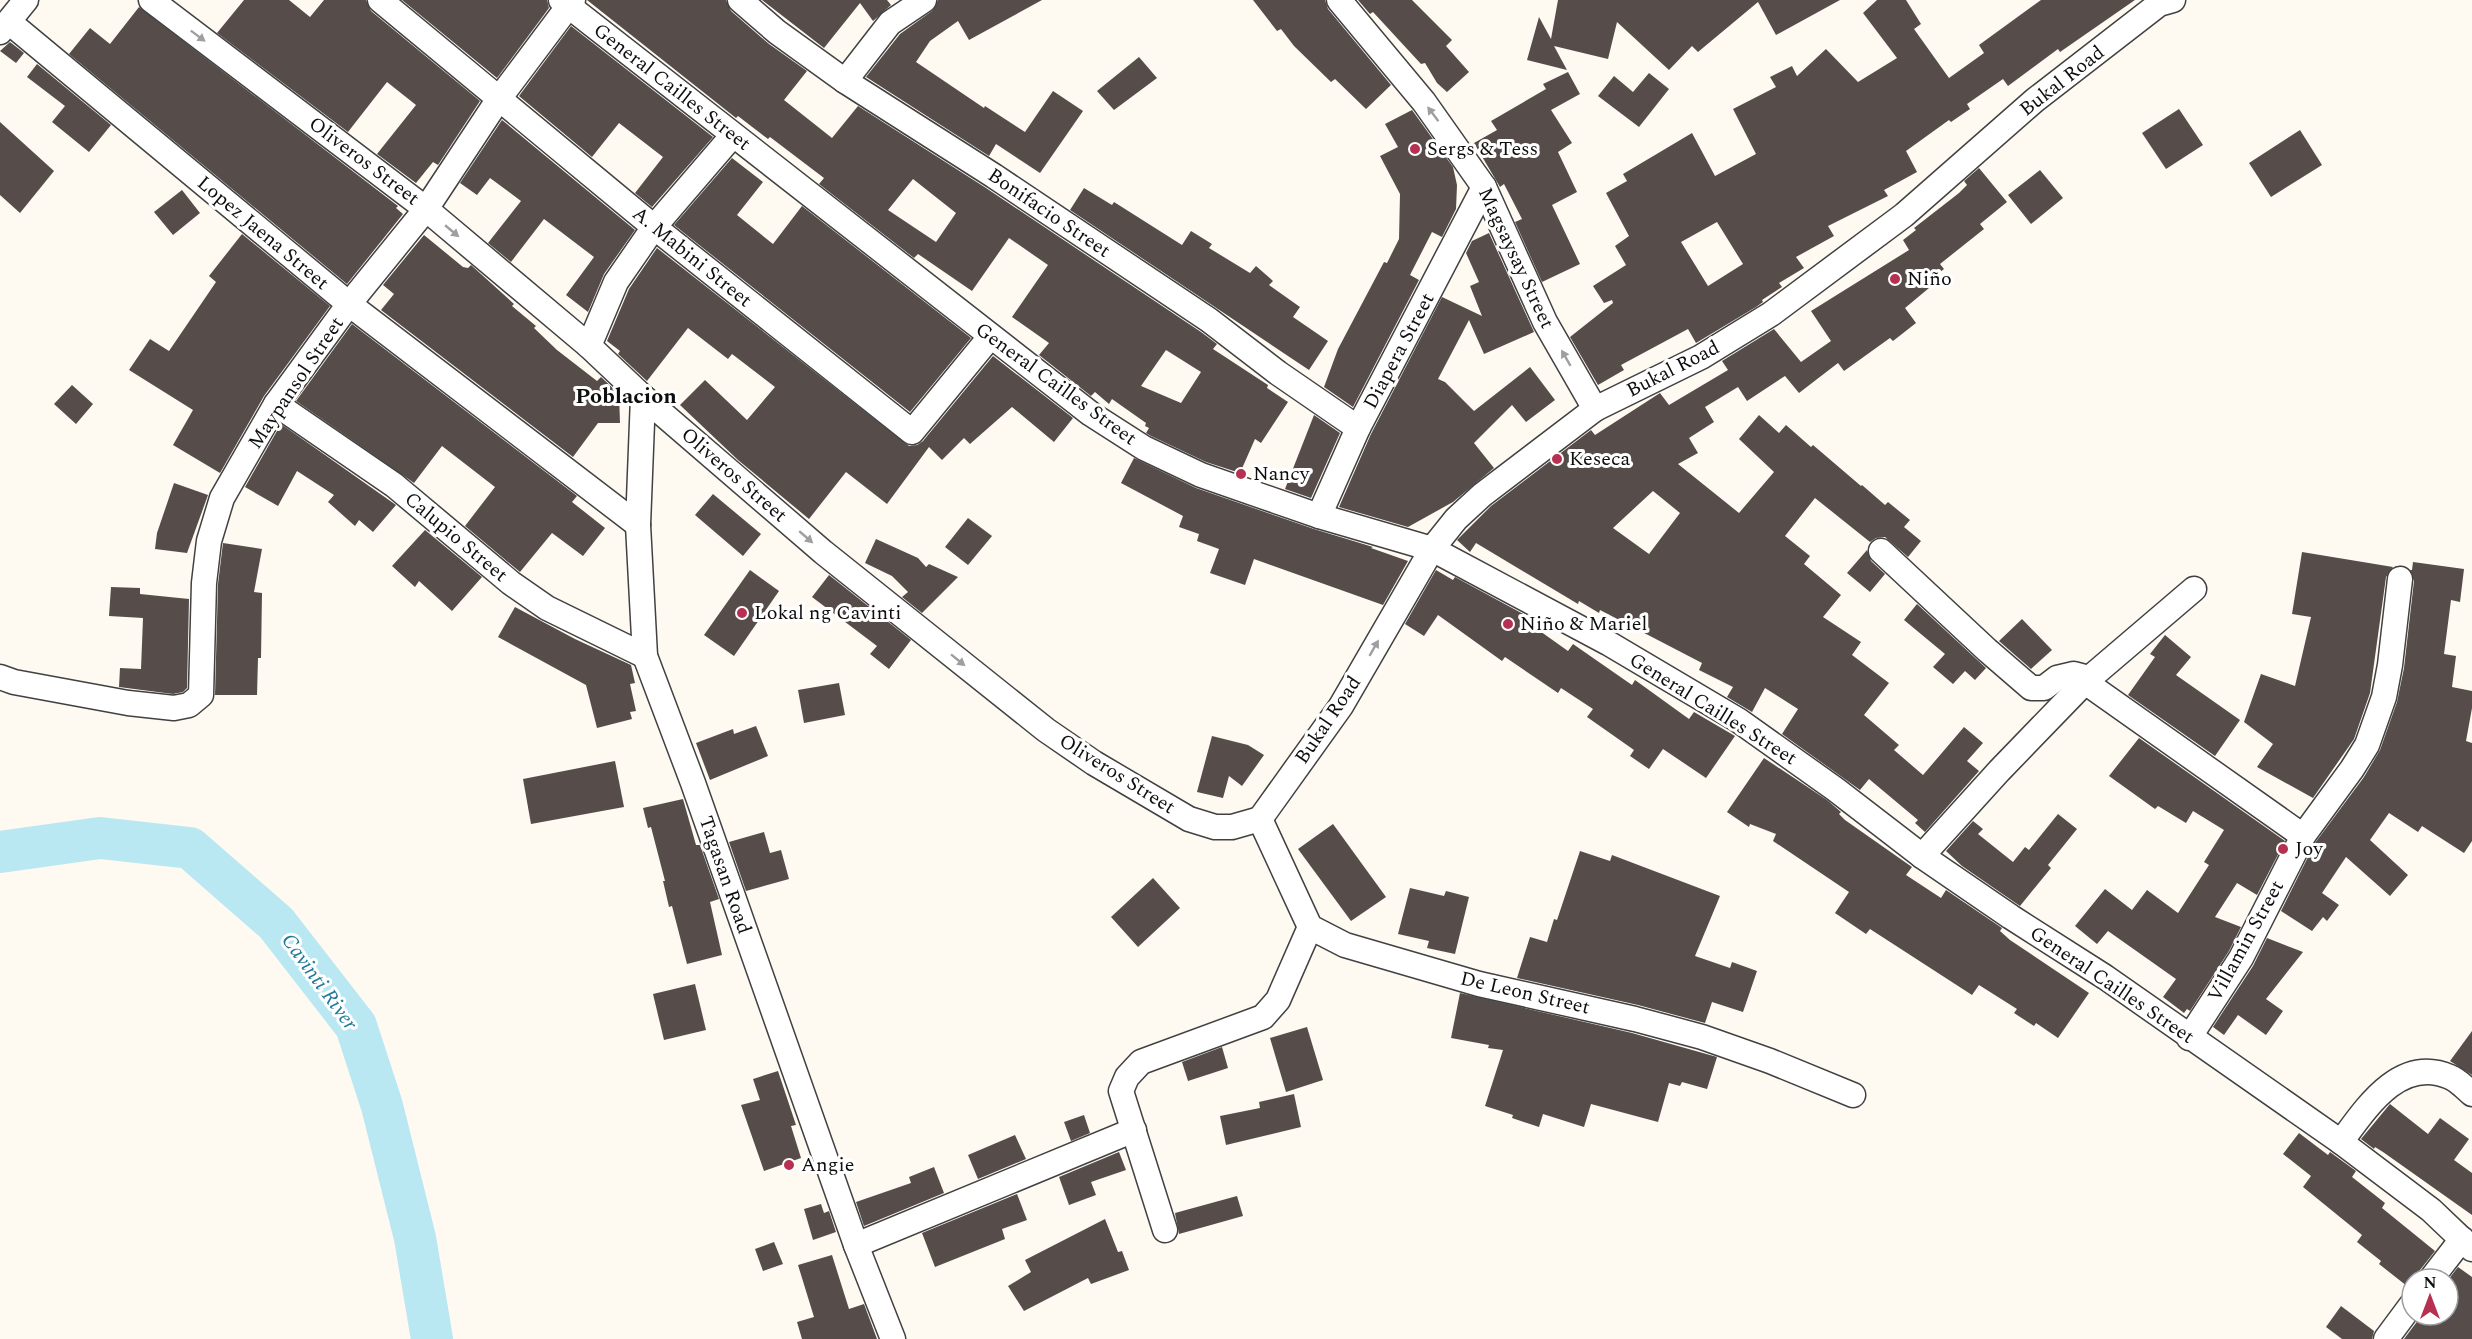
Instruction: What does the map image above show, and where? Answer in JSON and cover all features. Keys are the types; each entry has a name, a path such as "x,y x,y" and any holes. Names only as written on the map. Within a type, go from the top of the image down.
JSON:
{"street":[{"path":"4,27 26,0"},
{"name":"Oliveros Street","path":"151,0 426,209 589,346 644,397 823,552 1046,730 1094,763 1189,819 1215,827 1232,827 1260,819"},
{"name":"A. Mabini Street","path":"380,0 654,228 912,432 990,337"},
{"name":"Bonifacio Street","path":"740,0 777,32 845,81 994,176 1189,307 1358,428"},
{"path":"845,81 890,23 924,0"},
{"name":"Magsaysay Street","path":"1339,0 1424,102 1484,187 1545,322 1595,409"},
{"name":"Bukal Road","path":"1260,819 1341,706 1432,549 1456,519 1482,495 1595,409 1701,357 1771,314 1904,215 2035,100 2162,1"},
{"name":"Maypansol Street","path":"0,677 14,682 128,703 174,708 189,705 201,695 204,583 209,541 222,498 276,404 349,304 426,209 498,99 568,2"},
{"name":"General Cailles Street","path":"568,2 733,135 1091,414 1144,448 1201,475 1319,516 1432,549 1608,643 1738,720 1835,789 1922,856 2105,977 2340,1142 2431,1210 2467,1244"},
{"name":"Lopez Jaena Street","path":"4,27 349,304 638,525"},
{"path":"589,346 616,282 654,228 733,135"},
{"name":"Diapera Street","path":"1319,516 1358,428 1484,187"},
{"name":"Tagasan Road","path":"644,397 638,525 645,656 693,783 856,1245 893,1339"},
{"name":"Calupio Street","path":"276,404 394,485 511,583 547,608 645,656"},
{"path":"1881,551 2031,688 2044,688 2057,678 2074,674 2087,680 2303,836"},
{"name":"Villamin Street","path":"2189,1038 2241,958 2303,836 2367,745 2377,720 2390,665 2400,579"},
{"path":"1922,856 1999,771 2087,680 2194,589"},
{"path":"1165,1230 1121,1091 1127,1077 1141,1062 1263,1017 1278,1000 1310,927 1260,819"},
{"name":"De Leon Street","path":"1310,927 1345,945 1479,984 1635,1019 1702,1037 1770,1061 1853,1095"},
{"path":"2340,1142 2373,1101 2400,1077 2413,1073 2430,1072 2451,1077 2472,1094"},
{"path":"856,1245 1134,1131"},
{"path":"2444,1267 2467,1244"},
{"path":"2386,1339 2400,1320"}],"building":[{"path":"244,0 289,0 310,17 324,0 366,0 371,11 480,101 438,165 433,162 416,183 377,154 416,105 387,82 348,132 217,33"},
{"path":"402,0 547,0 549,8 497,78"},
{"path":"587,0 726,0 731,11 769,44 807,71 784,100 832,138 858,106 986,188 1201,332 1217,344 1213,349 1268,385 1267,388 1288,402 1261,443 1255,439 1240,473 1206,462 1151,436 1146,433 1149,428 1145,426 1146,423 1112,399 1109,404 1095,392 1091,396 1039,355 1049,343 1012,317 1048,265 1009,238 972,291 918,254 914,258 819,184 824,178 770,137 768,139 738,116 736,118","holes":["913,179 956,213 936,242 888,210","1166,350 1201,372 1181,403 1141,386"]},
{"path":"762,0 887,0 891,5 873,21 860,3 824,48"},
{"path":"938,0 1042,0 969,40 958,21 930,41 916,62 984,108 985,106 1025,132 1053,91 1083,111 1040,173 996,144 989,156 866,77 900,34 932,11"},
{"path":"1253,0 1325,0 1328,9 1391,85 1366,109 1335,79 1331,82 1294,46 1281,29 1277,31"},
{"path":"1358,0 1412,0 1452,40 1446,46 1469,72 1447,92 1437,83 1425,63 1421,64 1373,12 1370,14"},
{"path":"1558,0 1840,0 1776,35 1758,2 1698,52 1692,46 1669,70 1617,22 1608,59 1554,46 1567,70 1527,60 1539,17 1551,39"},
{"path":"1877,0 1906,0 1921,24 1914,29 1949,78 1984,53 1979,45 2041,0 2135,0 2060,52 2058,49 2008,86 2003,79 1967,104 1970,109 1951,122 1949,120 1906,151 1917,172 1884,190 1888,196 1828,226 1834,236 1796,257 1804,268 1779,283 1782,287 1762,300 1763,302 1696,343 1688,329 1621,365 1624,370 1598,385 1570,337 1613,303 1612,300 1604,303 1593,286 1626,265 1615,246 1629,236 1606,193 1627,181 1623,174 1692,133 1715,176 1756,154 1733,109 1776,87 1770,77 1792,66 1797,76 1826,49 1858,82 1897,58 1863,13","holes":["1717,222 1743,264 1708,286 1681,242"]},
{"path":"139,7 398,206 396,208 403,214 347,284 69,54 90,28 110,44"},
{"path":"571,26 713,137 652,207 635,193 663,157 619,123 592,157 519,96"},
{"path":"10,42 24,53 16,63 0,51"},
{"path":"1139,57 1157,78 1114,110 1097,91"},
{"path":"37,64 111,125 89,152 52,122 65,106 27,77"},
{"path":"1568,72 1580,94 1551,110 1572,143 1558,152 1577,192 1552,205 1580,264 1542,282 1515,222 1522,219 1504,184 1500,187 1474,143 1497,130 1491,121 1546,89 1543,84"},
{"path":"1649,73 1669,89 1639,127 1598,96 1614,76 1633,92"},
{"path":"2179,109 2203,145 2166,169 2142,133"},
{"path":"1412,110 1453,167 1457,185 1456,209 1442,237 1432,232 1410,275 1419,280 1353,407 1324,387 1338,349 1384,262 1387,263 1399,239 1400,194 1380,156 1398,147 1385,124"},
{"path":"502,120 635,230 604,274 588,312 566,295 594,257 544,219 511,262 488,243 521,201 490,178 477,195 460,183"},
{"path":"0,122 54,171 20,213 0,195"},
{"path":"2300,130 2322,165 2271,197 2249,163"},
{"path":"732,158 763,182 737,215 773,244 802,206 971,338 910,412 674,225"},
{"path":"1979,168 2007,202 1980,224 1984,229 1940,264 1944,269 1925,284 1929,288 1905,308 1916,323 1893,341 1890,338 1844,371 1838,363 1799,393 1785,376 1747,401 1738,387 1705,407 1714,422 1689,438 1698,453 1678,464 1739,513 1774,472 1739,439 1759,415 1779,433 1786,425 1885,505 1888,502 1910,520 1904,527 1921,541 1908,557 1885,537 1876,538 1870,542 1815,498 1785,536 1810,556 1804,564 1841,595 1823,617 1861,642 1852,655 1889,683 1864,715 1899,745 1894,750 1923,775 1964,727 1983,743 1967,761 1979,771 1925,832 1915,823 1918,820 1869,779 1860,790 1782,734 1798,709 1765,688 1752,712 1727,697 1733,687 1699,670 1702,663 1600,610 1599,613 1579,601 1578,604 1476,543 1470,552 1457,540 1491,506 1591,430 1595,435 1660,393 1669,405 1728,370 1722,361 1774,329 1801,362 1831,341 1811,311 1909,250 1903,240 1916,230 1914,228 1959,193 1967,185 1964,181","holes":["1653,491 1680,513 1649,554 1613,528"]},
{"path":"2040,170 2063,198 2031,224 2008,195"},
{"path":"1084,188 1112,205 1114,202 1182,245 1191,231 1212,244 1209,248 1250,273 1256,266 1273,281 1269,285 1300,307 1293,317 1328,341 1309,370 1070,210"},
{"path":"182,190 200,213 173,235 154,212"},
{"path":"1489,233 1534,332 1484,354 1469,320 1438,379 1445,382 1474,411 1530,367 1555,400 1526,422 1512,405 1474,443 1494,468 1453,502 1408,527 1339,507 1371,434 1442,297 1482,316 1470,286 1479,282 1466,253 1472,241"},
{"path":"242,234 330,306 264,396 220,473 173,445 193,410 129,370 150,339 169,351 216,282 209,276"},
{"path":"424,235 463,267 468,268 471,265 514,304 512,306 536,326 534,328 557,350 597,381 601,377 619,394 620,423 598,423 573,457 381,310 394,294 383,285"},
{"path":"657,248 909,446 923,441 993,356 1073,418 1054,442 1012,407 970,444 964,438 942,460 929,447 887,504 846,472 809,519 738,460 680,405 705,380 747,420 775,387 732,354 728,359 688,328 647,381 618,354 620,351 607,341 629,289"},
{"path":"352,324 577,496 572,502 605,528 583,556 552,533 520,572 465,526 495,487 442,446 414,483 296,401"},
{"path":"72,385 93,404 76,424 54,404"},
{"path":"1314,415 1340,433 1311,498 1285,489"},
{"path":"281,424 396,505 373,532 359,520 355,526 328,502 334,495 297,471 278,506 245,487"},
{"path":"1134,458 1196,488 1373,547 1371,548 1408,561 1383,605 1254,559 1245,585 1210,573 1219,549 1197,541 1199,534 1179,527 1183,516 1121,483"},
{"path":"174,483 208,495 187,553 155,549 157,533"},
{"path":"713,494 761,534 743,556 695,515"},
{"path":"968,518 992,536 968,565 945,547"},
{"path":"425,530 482,577 452,611 419,581 415,587 392,566"},
{"path":"876,539 918,558 926,567 929,564 958,577 922,613 902,597 908,592 892,576 865,563"},
{"path":"223,543 262,549 254,592 262,593 261,658 258,658 257,695 215,695 218,584"},
{"path":"1867,550 1871,561 1885,574 1870,592 1847,573"},
{"path":"2302,552 2393,567 2386,577 2370,693 2354,739 2313,798 2257,767 2273,744 2244,722 2261,674 2295,686 2311,617 2292,614"},
{"path":"2413,562 2464,569 2460,602 2451,600 2444,654 2456,656 2452,687 2472,691 2472,708 2466,741 2472,743 2472,841 2464,853 2422,826 2418,832 2389,813 2370,840 2408,875 2390,896 2346,857 2322,893 2339,905 2327,921 2323,917 2312,931 2281,911 2315,843 2364,777 2380,750 2397,702 2404,668 2414,581 2410,570 2412,570"},
{"name":"Lokal ng Cavinti","path":"750,570 779,591 734,656 704,635"},
{"path":"1436,570 1453,580 1455,577 1525,615 1523,619 1568,651 1573,644 1632,685 1635,680 1689,719 1694,712 1735,736 1706,778 1663,749 1649,769 1630,756 1634,750 1587,717 1593,709 1561,688 1558,693 1505,657 1502,661 1438,615 1424,636 1405,624"},
{"path":"829,575 911,640 889,669 870,654 877,646 812,597"},
{"path":"111,587 140,588 140,594 189,599 187,688 183,692 173,694 119,687 120,668 141,669 143,618 109,616"},
{"path":"1917,604 1986,668 1975,680 1965,671 1953,684 1933,667 1945,654 1904,620"},
{"path":"515,607 631,665 635,683 630,684 636,711 630,712 632,719 597,728 586,685 498,637"},
{"path":"2022,619 2052,650 2031,669 1999,641"},
{"path":"2165,635 2191,657 2176,675 2240,720 2215,756 2128,695 2155,657 2150,654"},
{"path":"839,683 845,715 804,723 798,690"},
{"path":"756,726 768,756 710,780 696,743 733,729 734,734"},
{"path":"1212,736 1248,745 1264,755 1242,786 1229,776 1223,798 1197,792"},
{"path":"2139,738 2285,841 2257,895 2237,883 2215,917 2241,927 2229,951 2190,1011 2187,1009 2184,1013 2163,997 2176,979 2108,931 2097,944 2075,926 2105,889 2132,910 2147,890 2178,913 2209,865 2204,862 2224,830 2193,811 2186,823 2158,806 2155,809 2109,776"},
{"path":"1764,758 1827,800 1841,812 1839,814 1845,820 1912,867 1906,875 1941,898 1946,890 2002,928 2000,931 2010,940 2089,993 2058,1038 2036,1023 2034,1026 2014,1013 2017,1009 1979,985 1972,995 1870,929 1866,934 1835,913 1849,892 1773,841 1776,834 1750,824 1749,827 1727,812"},
{"path":"615,761 624,807 531,824 523,779"},
{"path":"683,799 696,845 700,845 719,899 710,902 722,955 687,964 672,906 669,907 663,881 665,881 651,827 648,828 643,808"},
{"path":"2058,814 2077,829 2048,865 2051,868 2020,906 1962,866 1946,851 1973,821 1983,829 1978,834 2013,862 2025,847 2029,850"},
{"path":"1333,824 1386,897 1351,921 1298,849"},
{"path":"764,832 770,853 781,850 789,879 746,891 729,842"},
{"path":"1580,851 1610,861 1612,855 1720,896 1695,956 1730,968 1732,962 1757,971 1743,1012 1712,1002 1705,1023 1638,1005 1517,978 1530,937 1547,942 1554,919 1557,920"},
{"path":"1153,878 1180,908 1138,947 1111,917"},
{"path":"1410,888 1444,896 1446,891 1469,897 1455,954 1427,948 1429,941 1398,934"},
{"path":"2267,938 2303,952 2266,999 2283,1011 2266,1035 2238,1015 2224,1035 2213,1027 2253,966"},
{"path":"695,984 706,1030 664,1040 653,994"},
{"path":"1460,993 1632,1033 1717,1057 1707,1089 1682,1082 1680,1086 1669,1083 1658,1122 1591,1104 1584,1127 1543,1114 1539,1127 1512,1118 1513,1115 1485,1106 1503,1050 1451,1038"},
{"path":"1307,1027 1323,1080 1286,1092 1270,1038"},
{"path":"2472,1031 2472,1075 2450,1061"},
{"path":"1222,1047 1228,1068 1188,1081 1182,1062"},
{"path":"778,1071 796,1125 791,1126 801,1158 764,1171 741,1105 760,1100 753,1079"},
{"path":"1294,1094 1301,1127 1226,1145 1220,1116 1260,1108 1259,1102"},
{"path":"2390,1104 2428,1134 2440,1118 2469,1139 2454,1160 2472,1173 2472,1215 2361,1139"},
{"path":"1084,1115 1090,1133 1071,1141 1064,1122"},
{"path":"2299,1133 2328,1155 2330,1152 2356,1171 2352,1177 2385,1203 2382,1208 2435,1251 2422,1267 2400,1267 2400,1281 2379,1264 2381,1261 2357,1242 2362,1235 2303,1187 2311,1176 2283,1154"},
{"path":"1015,1135 1026,1159 978,1179 968,1155"},
{"path":"1119,1152 1126,1170 1091,1182 1096,1195 1069,1205 1059,1177"},
{"path":"934,1167 944,1193 864,1226 856,1202 911,1183 909,1177"},
{"path":"1017,1194 1027,1220 1002,1229 1005,1239 935,1267 922,1233"},
{"path":"1237,1196 1243,1216 1179,1234 1175,1213"},
{"path":"821,1204 824,1213 829,1211 836,1232 813,1240 804,1209"},
{"path":"1105,1219 1118,1252 1122,1251 1129,1270 1091,1284 1088,1278 1024,1311 1008,1286 1031,1272 1025,1260"},
{"path":"774,1242 783,1264 763,1271 755,1249"},
{"path":"832,1255 849,1309 864,1304 877,1339 802,1339 797,1322 814,1317 798,1265"},
{"path":"2460,1268 2472,1277 2472,1339 2404,1339 2413,1327 2460,1327"},
{"path":"2341,1306 2374,1331 2372,1339 2342,1339 2326,1327"}],"waterway":[{"name":"Cavinti River","path":"0,852 100,838 190,848 276,923 356,1026 382,1106 415,1238 432,1339"}],"place":[{"name":"Sergs & Tess","path":"1415,149"},
{"name":"Niño","path":"1895,279"},
{"name":"Keseca","path":"1557,459"},
{"name":"Nancy","path":"1241,474"},
{"name":"Lokal ng Cavinti","path":"742,613"},
{"name":"Niño & Mariel","path":"1508,624"},
{"name":"Joy","path":"2283,849"},
{"name":"Angie","path":"789,1165"}],"district":[{"name":"Poblacion","path":"626,396"}]}
